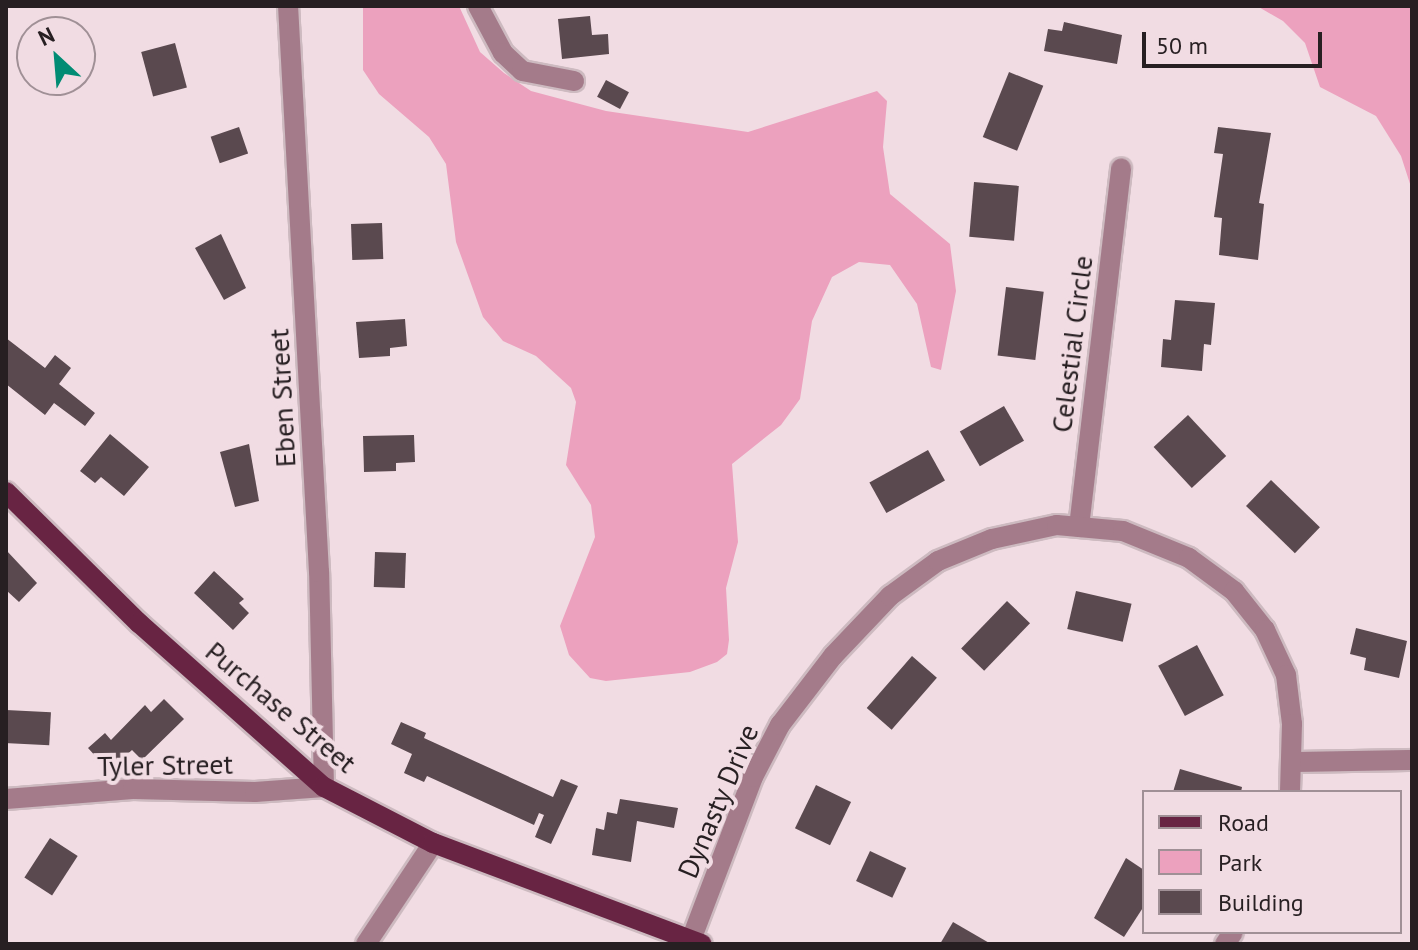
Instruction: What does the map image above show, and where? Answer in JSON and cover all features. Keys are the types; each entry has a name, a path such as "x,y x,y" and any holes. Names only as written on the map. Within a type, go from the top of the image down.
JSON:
{"main road":[{"name":"Purchase Street","path":"6,492 139,623 324,787 433,843 697,942"}],"street":[{"name":"Eben Street","path":"288,6 319,572 324,787"},
{"path":"478,6 503,53 522,71 574,81"},
{"name":"Celestial Circle","path":"1079,527 1121,168"},
{"name":"Dynasty Drive","path":"697,942 753,777 780,725 833,656 890,596 938,561 992,539 1057,525 1123,531 1189,558 1234,591 1265,630 1286,675 1292,762 1290,790"},
{"path":"1292,762 1412,760"},
{"name":"Tyler Street","path":"6,799 133,789 255,792 324,787"},
{"path":"366,944 433,843"}],"green space":[{"path":"363,6 459,6 480,52 504,73 531,91 606,111 748,132 877,91 887,101 883,147 890,194 950,244 956,291 941,370 931,367 917,304 890,265 859,262 832,277 812,321 800,399 781,425 732,464 738,542 726,588 727,654 717,662 690,672 606,681 590,678 569,655 560,626 595,537 591,505 566,465 576,402 571,388 536,356 503,341 483,317 456,242 446,164 429,137 379,94 363,70"},
{"path":"1257,6 1412,6 1412,190 1401,156 1376,116 1320,87 1305,43 1283,21"}],"building":[{"path":"590,16 592,35 608,34 609,54 562,59 558,19"},
{"path":"1064,22 1122,35 1117,64 1044,51 1048,29 1062,31"},
{"path":"175,43 187,87 153,96 141,52"},
{"path":"1009,72 1043,86 1017,151 983,137"},
{"path":"606,80 629,92 620,109 597,97"},
{"path":"239,127 248,153 220,163 211,137"},
{"path":"1218,127 1271,133 1259,203 1264,204 1258,260 1219,255 1222,218 1214,217 1223,154 1214,153"},
{"path":"974,182 1019,186 1014,241 969,237"},
{"path":"382,223 383,259 352,260 351,224"},
{"path":"221,234 246,288 224,300 195,248"},
{"path":"1006,287 1044,292 1035,360 998,355"},
{"path":"1175,300 1215,303 1211,345 1204,344 1202,371 1161,367 1163,339 1171,340"},
{"path":"405,319 407,346 390,348 390,356 359,358 356,322"},
{"path":"6,338 45,368 55,355 71,368 59,384 95,413 85,426 54,403 45,415 6,384"},
{"path":"1004,406 1024,441 980,466 960,432"},
{"path":"1188,415 1226,456 1192,488 1154,447"},
{"path":"110,434 149,467 124,496 101,477 95,483 80,471"},
{"path":"414,435 415,462 396,463 396,471 364,472 363,436"},
{"path":"249,444 259,501 235,507 220,452"},
{"path":"928,450 945,481 886,513 869,482"},
{"path":"1271,480 1320,527 1295,553 1246,506"},
{"path":"6,550 37,583 19,602 6,590"},
{"path":"375,552 406,553 405,588 374,587"},
{"path":"214,571 244,599 239,603 249,613 233,630 194,593"},
{"path":"1076,591 1132,604 1123,642 1067,629"},
{"path":"1007,601 1030,623 984,671 961,648"},
{"path":"1356,628 1407,641 1399,678 1364,670 1366,658 1350,654"},
{"path":"1197,645 1224,695 1185,716 1158,666"},
{"path":"912,656 937,678 892,730 867,708"},
{"path":"164,699 184,719 142,760 132,750 109,771 88,748 105,733 111,740 145,705 151,712"},
{"path":"6,710 51,712 49,745 6,743"},
{"path":"401,722 426,733 424,738 553,797 561,779 578,786 551,844 535,837 544,815 539,813 534,825 427,776 424,782 404,773 412,754 391,744"},
{"path":"1180,769 1242,787 1241,790 1174,790"},
{"path":"816,785 851,802 830,845 795,828"},
{"path":"620,799 678,808 674,828 637,821 631,862 592,855 596,828 604,830 607,812 617,814"},
{"path":"50,838 78,856 52,895 24,877"},
{"path":"870,851 906,868 892,898 856,881"},
{"path":"1126,858 1142,869 1142,909 1124,937 1094,918"},
{"path":"953,922 991,944 940,944"}]}
